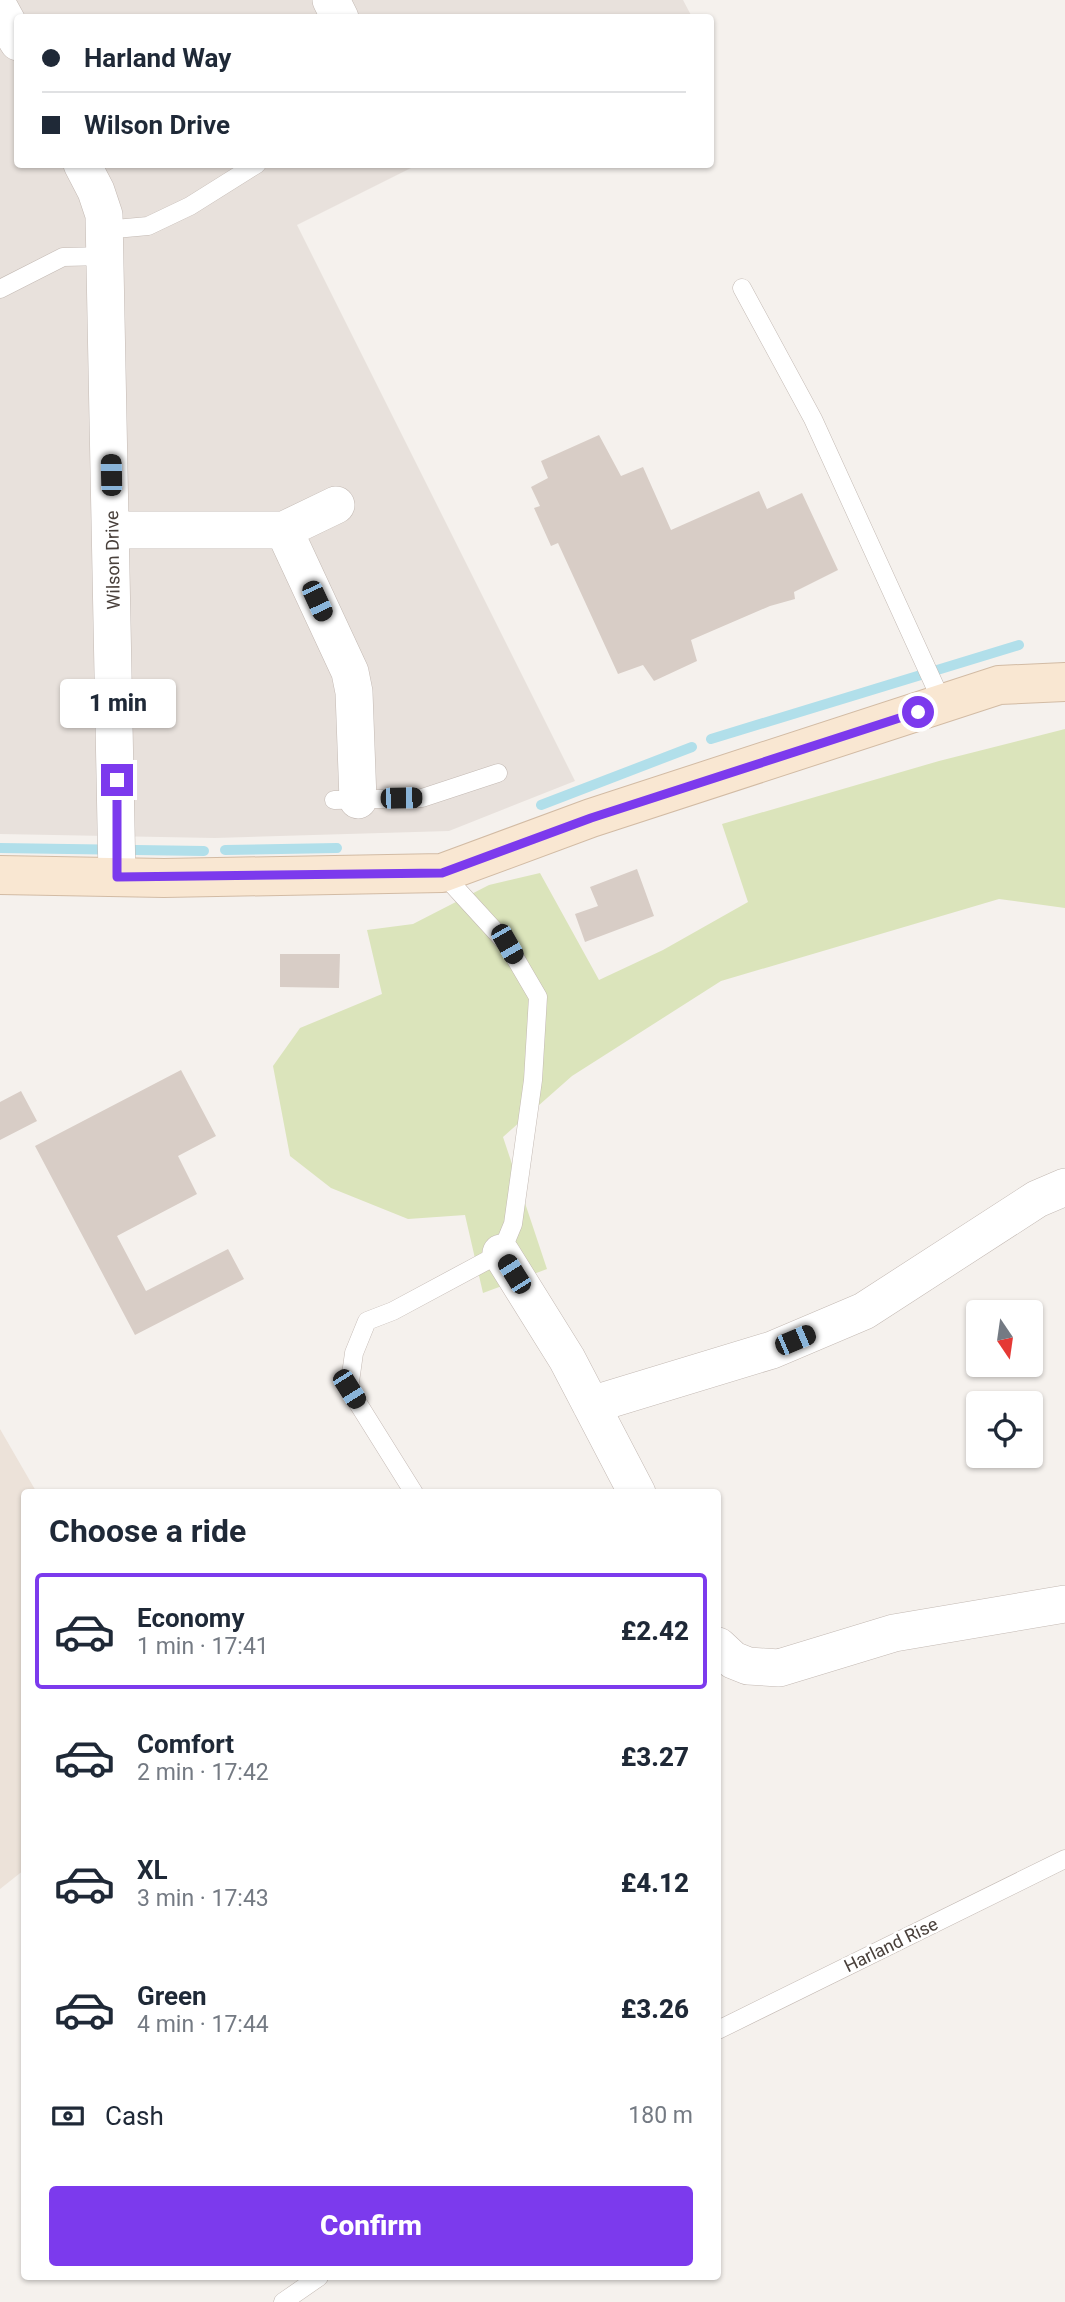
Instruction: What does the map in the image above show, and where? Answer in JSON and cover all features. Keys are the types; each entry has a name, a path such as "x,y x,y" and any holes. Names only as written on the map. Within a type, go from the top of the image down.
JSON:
{"main road":[{"path":"0,875 117,877 442,873 591,818 999,685 1065,682"}],"street":[{"path":"0,9 14,35"},
{"name":"Wilson Drive","path":"84,168 104,215 117,877"},
{"path":"112,530 284,530 336,505"},
{"path":"284,530 350,672 354,692 346,800"},
{"path":"591,1405 772,1350 864,1311 1037,1199 1065,1187"},
{"path":"501,1253 567,1359 635,1489"},
{"path":"721,1649 733,1660 748,1666 779,1668 894,1633 1065,1604"}],"lane":[{"path":"0,289 63,257 148,226 190,206 251,168"},
{"path":"742,288 813,419 943,704"},
{"path":"346,800 422,798 498,773"},
{"path":"412,1489 349,1389 354,1353 367,1321 393,1311 501,1253 513,1224 533,1080 538,997 507,944 442,873"},
{"name":"Harland Rise","path":"721,2030 1065,1859"},
{"path":"283,2302 315,2280"}],"shaded area":[{"path":"0,0 683,0 690,14 14,14 14,168 411,168 297,225 575,781 449,831 215,838 0,834"},
{"path":"0,1429 35,1489 21,1489 21,1872 0,1889"}],"green space":[{"path":"1065,729 1065,908 999,899 721,981 572,1076 503,1137 547,1269 483,1293 465,1215 408,1219 331,1188 290,1156 273,1066 300,1028 382,994 367,930 413,924 489,885 540,873 599,980 663,950 748,902 722,824 939,761"}],"building":[{"path":"599,435 621,476 643,467 671,530 759,491 767,509 802,493 838,570 794,592 795,599 770,606 691,640 697,661 654,681 643,665 618,674 558,543 551,546 534,508 540,506 531,487 548,478 541,461"},
{"path":"637,869 654,916 585,942 575,914 598,906 590,887"},
{"path":"280,954 340,954 339,988 280,987"},
{"path":"181,1070 216,1136 178,1156 197,1194 117,1236 146,1291 228,1249 244,1279 135,1335 35,1146"},
{"path":"21,1091 37,1121 0,1140 0,1102"}],"waterway":[{"path":"711,739 1019,645"},
{"path":"541,805 692,747"},
{"path":"0,848 204,851"},
{"path":"225,850 337,848"}],"route":[{"path":"117,780 117,877 442,873 591,818 918,712"}]}
